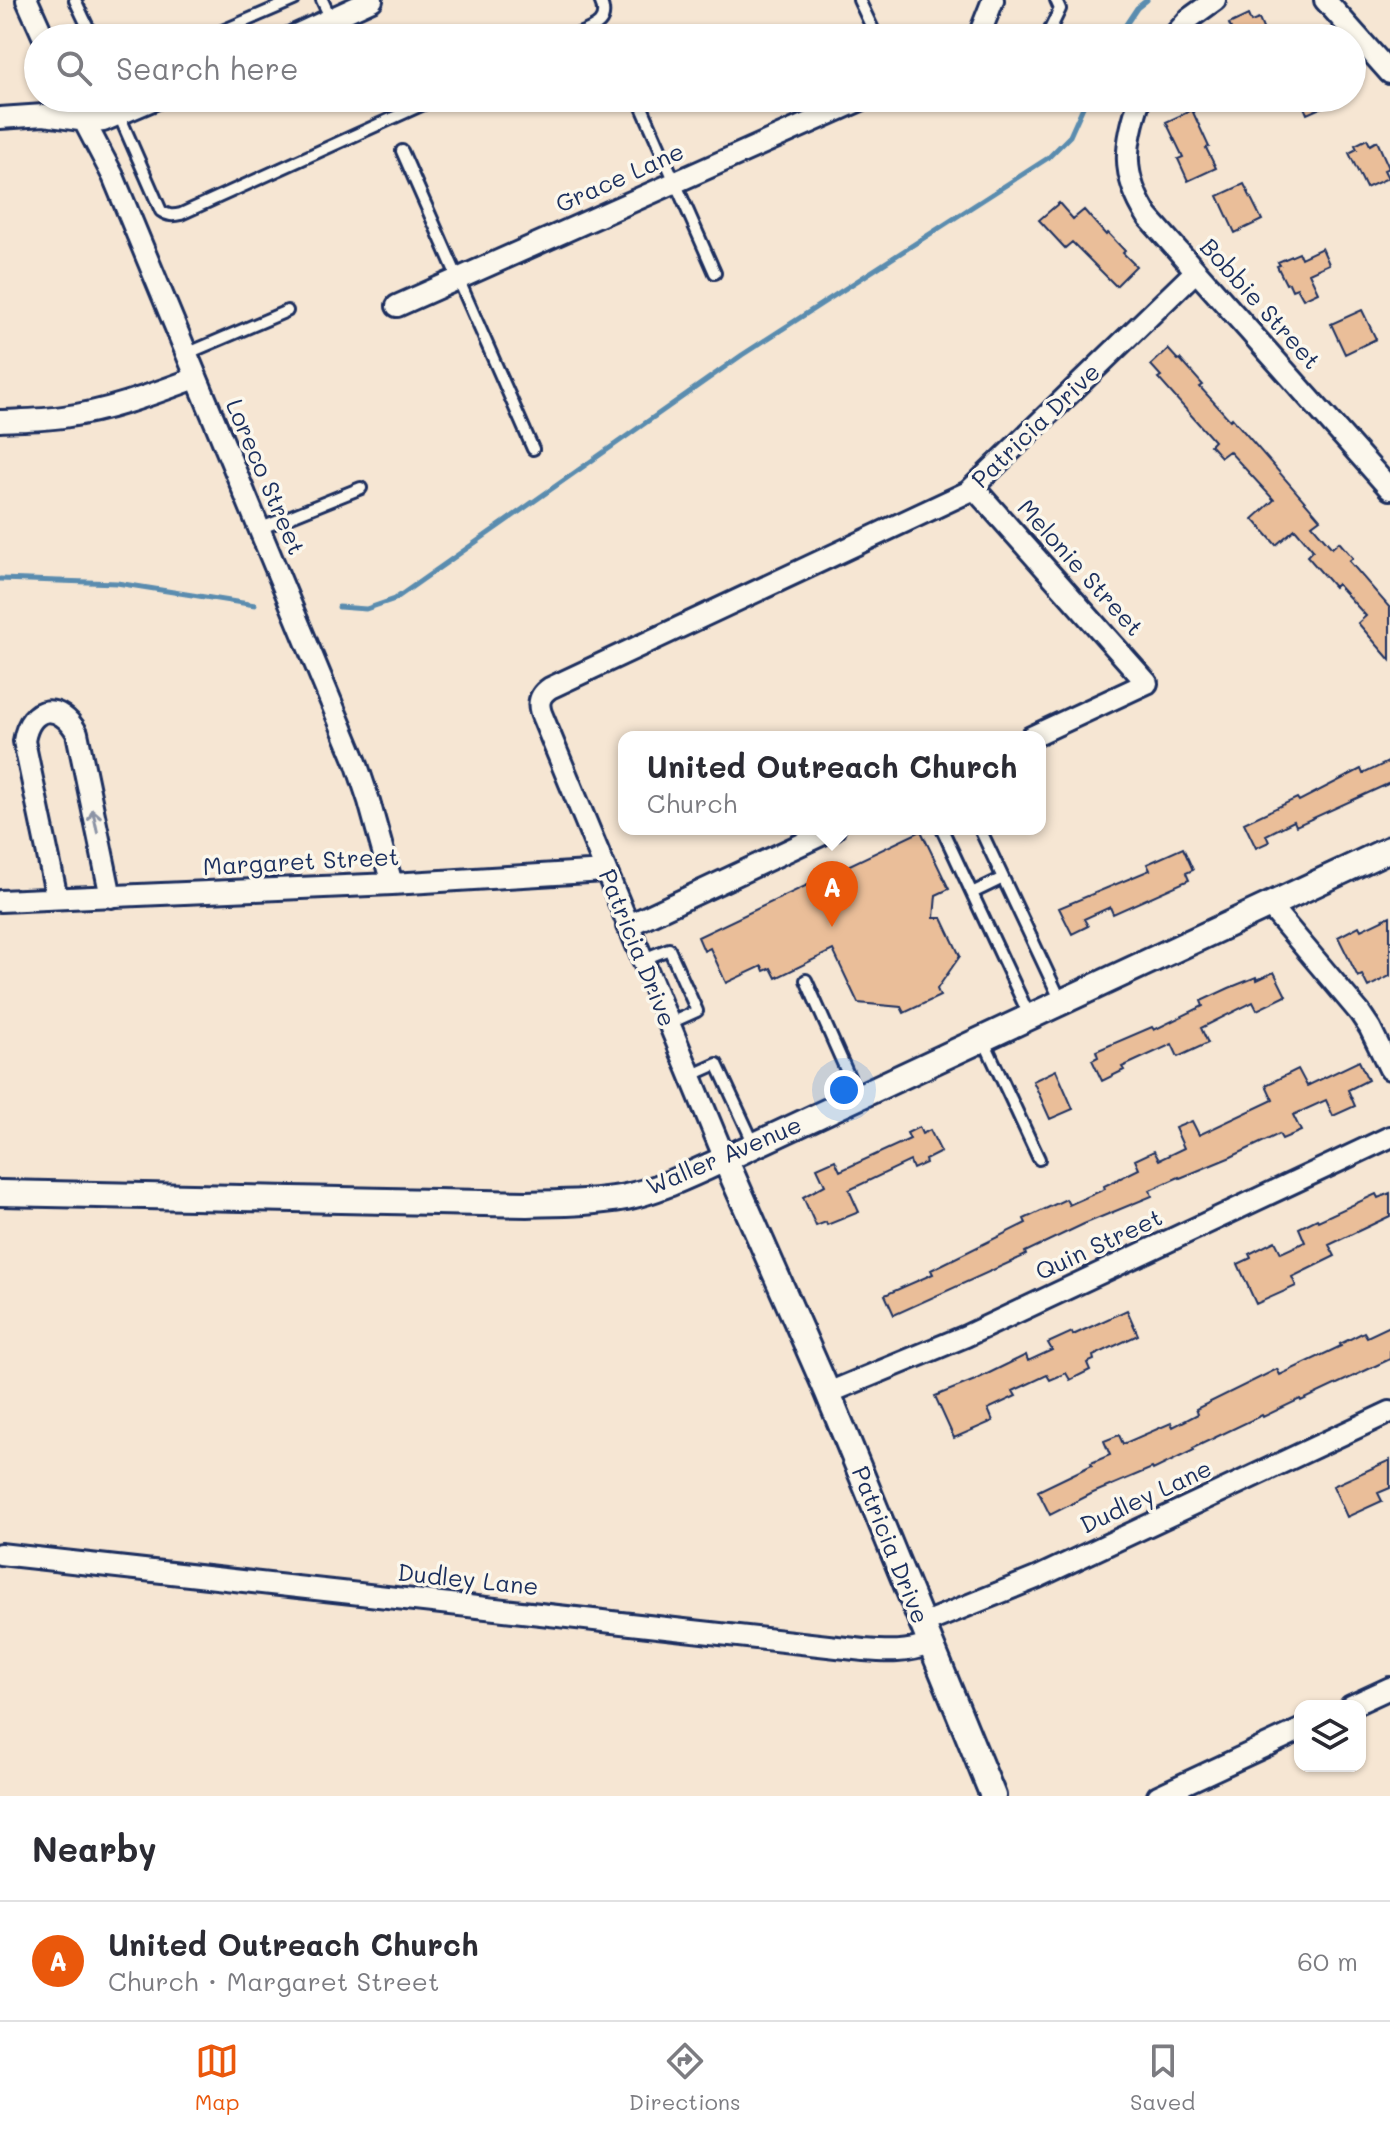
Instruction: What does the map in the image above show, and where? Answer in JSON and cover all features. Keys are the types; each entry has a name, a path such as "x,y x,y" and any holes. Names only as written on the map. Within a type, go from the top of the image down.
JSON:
{"street":[{"path":"27,0 38,24"},
{"path":"307,24 327,9 372,0"},
{"path":"984,24 993,0"},
{"path":"1185,24 1215,0"},
{"path":"1325,0 1346,24"},
{"path":"1366,46 1390,73"},
{"name":"Loreco Street","path":"79,112 113,176 356,762 392,884"},
{"path":"0,118 44,115 103,121 112,112"},
{"name":"Grace Lane","path":"397,306 833,112"},
{"name":"Bobbie Street","path":"1136,112 1127,163 1133,190 1148,217 1390,489"},
{"name":"Patricia Drive","path":"993,1796 828,1393 641,960 539,706 544,692 550,688 974,488 1196,271"},
{"path":"0,421 64,417 105,409 196,378"},
{"name":"Melonie Street","path":"974,488 1147,683 1044,731"},
{"path":"57,898 24,741 30,721 39,713 50,710 68,719 77,733 111,897"},
{"path":"627,926 821,835"},
{"name":"Waller Avenue","path":"0,1193 565,1203 629,1196 654,1189 725,1159 1390,849"},
{"name":"Margaret Street","path":"0,901 392,884 605,871"},
{"path":"1270,906 1360,1013 1390,1069"},
{"name":"Quin Street","path":"828,1393 966,1336 1390,1137"},
{"name":"Dudley Lane","path":"0,1554 895,1653 908,1651 926,1634 1036,1578 1390,1412"},
{"path":"1364,1700 1390,1688"},
{"path":"1158,1796 1294,1733"}],"lane":[{"path":"75,0 86,24"},
{"path":"238,24 294,0"},
{"path":"599,24 604,8 600,0"},
{"path":"859,0 870,24"},
{"path":"1053,24 1060,9 1056,0"},
{"path":"120,112 161,211 173,216 406,112"},
{"path":"644,112 715,273"},
{"path":"402,151 533,449"},
{"path":"186,354 287,311"},
{"path":"259,529 361,488"},
{"path":"945,835 1030,1017"},
{"path":"983,835 1061,1003"},
{"path":"972,893 1003,878"},
{"path":"641,960 669,949 697,1011 668,1024"},
{"path":"806,980 858,1097"},
{"path":"983,1039 1039,1159"},
{"path":"690,1076 717,1064 755,1145"}],"building":[{"path":"1248,15 1251,22 1259,19 1261,24 1229,24"},
{"path":"1193,112 1216,168 1188,181 1178,159 1183,157 1166,122"},
{"path":"1367,139 1370,145 1377,141 1389,168 1384,170 1388,178 1366,188 1349,153 1357,149 1355,145"},
{"path":"1244,184 1262,220 1235,233 1218,196"},
{"path":"1059,203 1073,219 1084,210 1136,266 1116,286 1072,242 1065,248 1039,220"},
{"path":"1322,248 1329,264 1309,273 1318,292 1303,299 1297,288 1292,290 1289,283 1286,284 1278,262 1299,253 1301,258"},
{"path":"1362,310 1376,339 1345,354 1331,324"},
{"path":"1168,349 1320,519 1312,525 1332,548 1339,542 1353,558 1349,561 1390,608 1390,660 1358,623 1366,616 1337,584 1334,587 1307,556 1313,550 1295,529 1276,545 1253,519 1274,500 1229,451 1221,457 1210,445 1214,441 1158,378 1161,376 1151,365"},
{"path":"1390,761 1390,783 1296,826 1294,821 1266,835 1269,842 1256,848 1244,823 1297,798 1299,801 1361,769 1363,774"},
{"path":"913,835 923,835 949,889 936,895 934,918 942,918 960,956 937,989 940,996 904,1013 901,1007 858,1003 833,950 776,978 771,968 764,971 762,966 726,983 710,948 704,951 698,937"},
{"path":"1183,848 1193,870 1186,873 1189,880 1113,914 1110,907 1084,919 1088,926 1072,934 1059,908 1150,870 1147,864"},
{"path":"1390,916 1390,976 1368,987 1362,975 1358,977 1338,937"},
{"path":"1274,972 1286,996 1257,1010 1253,1002 1201,1028 1208,1043 1178,1057 1172,1044 1122,1067 1124,1070 1102,1081 1092,1060 1098,1057 1096,1051 1152,1027 1154,1030 1203,1006 1201,1001"},
{"path":"1359,1061 1368,1080 1348,1090 1355,1106 1333,1116 1326,1100 1293,1115 1301,1131 1282,1139 1279,1134 1150,1190 1152,1196 1084,1224 1025,1252 1026,1255 894,1315 885,1295 933,1274 931,1270 1026,1223 1024,1219 1066,1199 1069,1205 1105,1189 1104,1186 1139,1169 1135,1160 1154,1151 1159,1160 1184,1148 1175,1128 1192,1121 1199,1135 1273,1100 1266,1085 1298,1069 1307,1086"},
{"path":"1056,1070 1073,1109 1050,1119 1033,1081"},
{"path":"919,1127 922,1134 930,1130 941,1152 913,1169 910,1161 849,1190 859,1212 827,1225 826,1222 816,1226 803,1197 825,1185 817,1168 835,1160 840,1171 910,1139 907,1133"},
{"path":"1390,1193 1390,1216 1329,1245 1335,1256 1292,1277 1296,1286 1256,1304 1238,1264 1251,1258 1249,1254 1275,1241 1281,1253 1305,1242 1299,1228 1376,1194 1378,1198"},
{"path":"1127,1310 1138,1335 1093,1356 1094,1360 1087,1363 1090,1370 1070,1380 1066,1373 1050,1380 1047,1375 1013,1391 1016,1396 988,1409 993,1421 954,1438 935,1396 1026,1355 1028,1361 1052,1350 1048,1343"},
{"path":"1390,1326 1390,1359 1301,1401 1262,1415 1153,1470 1093,1493 1050,1515 1038,1491 1110,1455 1104,1441 1119,1435 1123,1444 1171,1423 1173,1427 1198,1414 1196,1409 1277,1369 1280,1375 1364,1332 1367,1337"},
{"path":"1390,1460 1390,1488 1378,1493 1382,1501 1347,1517 1333,1486"}],"waterway":[{"path":"1126,24 1147,0"},
{"path":"339,607 366,609 395,599 742,355 1048,158 1070,136 1081,112"},
{"path":"0,579 117,583 255,605"}],"place":[{"name":"United Outreach Church","path":"832,927"}]}
